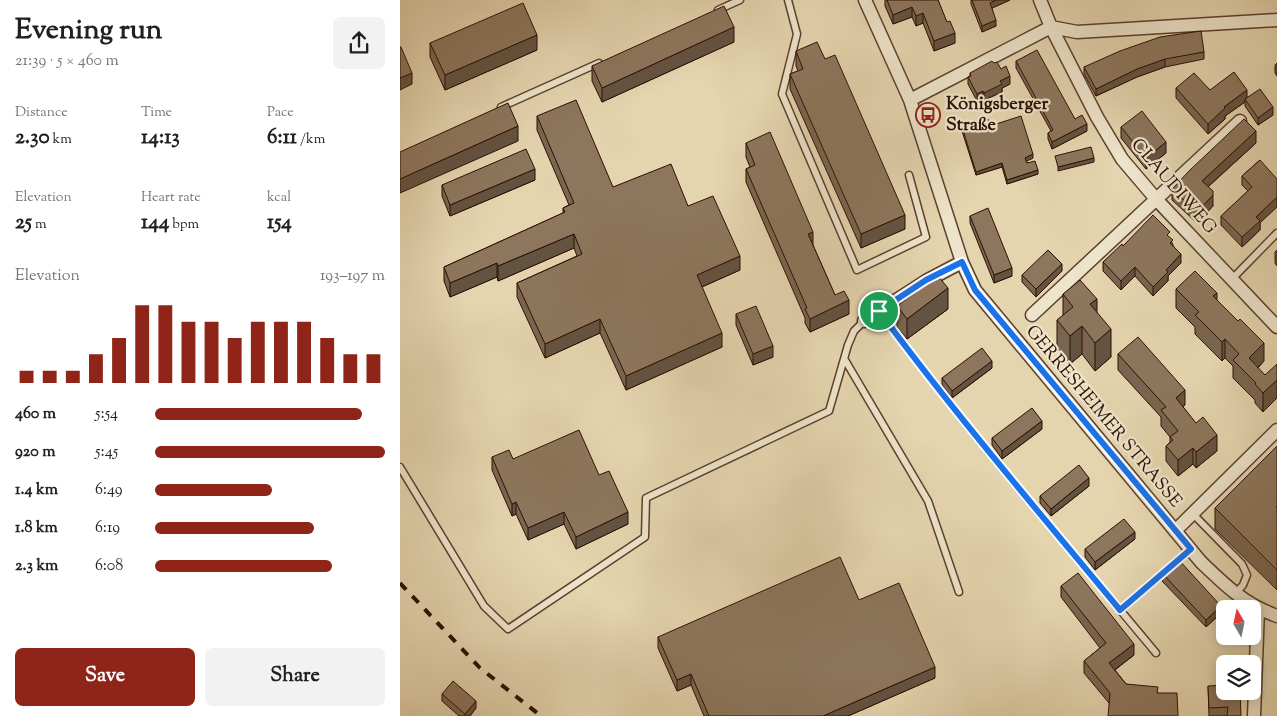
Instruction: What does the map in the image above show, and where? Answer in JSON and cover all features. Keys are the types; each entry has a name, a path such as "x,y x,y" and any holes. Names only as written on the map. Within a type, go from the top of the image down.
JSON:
{"street":[{"name":"GERRESHEIMER STRASSE","path":"865,0 910,100 962,262 975,290 1175,531 1231,590 1245,600"},
{"name":"CLAUDIWEG","path":"1040,0 1051,27 1096,117 1122,159 1156,199 1277,327"},
{"path":"910,100 1051,27 1077,32 1277,20"},
{"path":"1032,315 1240,121"},
{"path":"864,321 926,280 962,262"},
{"path":"1175,531 1277,430"},
{"name":"GERRESHEIMER STRASSE","path":"1261,610 1277,616"},
{"path":"1254,716 1257,645"}],"lane":[{"path":"713,12 740,0"},
{"path":"788,0 796,34 782,94 857,270 926,237 910,174"},
{"path":"498,109 606,60"},
{"path":"1232,279 1277,233"},
{"path":"879,311 942,395 1156,653"},
{"path":"400,467 484,606 508,629 645,537 646,498 829,410 848,345 854,331 864,321"},
{"path":"845,360 928,501 959,592"},
{"path":"1192,514 1242,564 1247,575 1243,585 1231,590"},
{"path":"1120,610 1191,549"}],"building":[{"path":"887,0 938,0 947,22 950,21 955,33 934,41 923,13 916,16 912,7 893,15"},
{"path":"972,0 996,0 990,3 996,20 982,26"},
{"path":"523,3 537,35 445,75 430,43"},
{"path":"724,6 734,27 602,88 592,66"},
{"path":"1201,31 1204,52 1165,59 1137,69 1096,89 1084,67 1120,51 1160,37"},
{"path":"817,42 825,59 835,55 905,215 861,234 790,74 803,69 796,51"},
{"path":"400,47 412,73 400,78"},
{"path":"1037,50 1075,119 1082,115 1087,124 1052,142 1048,133 1053,130 1016,61"},
{"path":"992,61 994,63 997,62 1001,69 1006,66 1010,76 1000,81 1002,84 984,93 983,91 977,94 968,77 971,76 970,73"},
{"path":"1234,72 1247,90 1224,107 1208,124 1176,88 1194,73 1210,90"},
{"path":"1260,89 1273,107 1258,118 1245,99"},
{"path":"576,100 613,187 671,164 688,206 713,196 740,256 697,275 722,333 626,376 600,319 545,344 517,283 582,254 574,234 498,266 497,263 450,283 444,267 565,212 563,208 574,203 537,116"},
{"path":"508,103 518,126 400,179 400,152"},
{"path":"1142,111 1166,142 1146,158 1121,127"},
{"path":"1021,116 1033,154 1025,158 1027,163 1035,161 1038,170 1007,180 1002,163 976,172 962,127 988,119 990,126"},
{"path":"1244,119 1256,131 1202,181 1213,191 1213,195 1197,212 1172,189"},
{"path":"770,132 813,232 808,234 835,295 844,291 849,300 810,319 805,309 807,308 746,169 755,165 746,143"},
{"path":"1091,147 1094,158 1058,167 1055,156"},
{"path":"526,149 535,169 450,205 442,185"},
{"path":"1260,160 1277,179 1277,197 1256,217 1260,221 1242,237 1221,216 1252,187 1242,176"},
{"path":"988,208 1012,268 994,275 970,216"},
{"path":"1153,215 1170,232 1167,235 1173,240 1170,243 1181,254 1166,270 1168,272 1153,287 1135,267 1121,281 1103,262 1122,244 1123,246"},
{"path":"1048,250 1062,264 1036,289 1022,275"},
{"path":"1195,271 1217,293 1213,296 1264,343 1249,358 1265,375 1277,364 1277,380 1263,393 1256,383 1233,360 1239,354 1225,339 1222,342 1195,315 1199,312 1176,289"},
{"path":"938,276 948,288 907,319 897,306"},
{"path":"1080,280 1097,299 1090,304 1111,329 1095,343 1082,326 1070,336 1057,320 1073,307 1063,294"},
{"path":"756,306 773,346 753,354 736,314"},
{"path":"1138,337 1185,390 1176,398 1196,423 1203,417 1217,435 1196,452 1193,448 1178,460 1166,446 1173,440 1170,437 1178,431 1161,410 1166,407 1118,354"},
{"path":"982,348 992,361 952,391 942,378"},
{"path":"1032,408 1042,421 1002,451 992,438"},
{"path":"579,430 599,475 609,471 628,512 576,537 564,512 528,528 516,502 512,504 492,457 509,450 513,459"},
{"path":"1277,446 1276,507 1277,570 1215,508"},
{"path":"1079,465 1089,478 1051,509 1040,496"},
{"path":"1124,519 1135,532 1095,562 1085,549"},
{"path":"840,557 859,600 899,583 935,667 823,716 709,716 691,674 677,680 658,637"},
{"path":"1178,559 1216,601 1216,611 1206,620 1162,573"},
{"path":"1078,573 1134,644 1109,663 1126,684 1158,687 1157,693 1177,693 1178,716 1108,716 1110,693 1084,661 1106,643 1061,586"},
{"path":"453,681 476,701 465,714 442,694"},
{"path":"1208,686 1216,686 1216,700 1240,700 1241,716 1227,716 1228,707 1209,708"}],"railway":[{"path":"400,583 480,668 541,716"}],"place":[{"name":"Königsberger Straße","path":"928,115"}],"route":[{"path":"962,262 975,290 1191,549 1120,610 966,424 879,311 926,280 962,262"}]}
